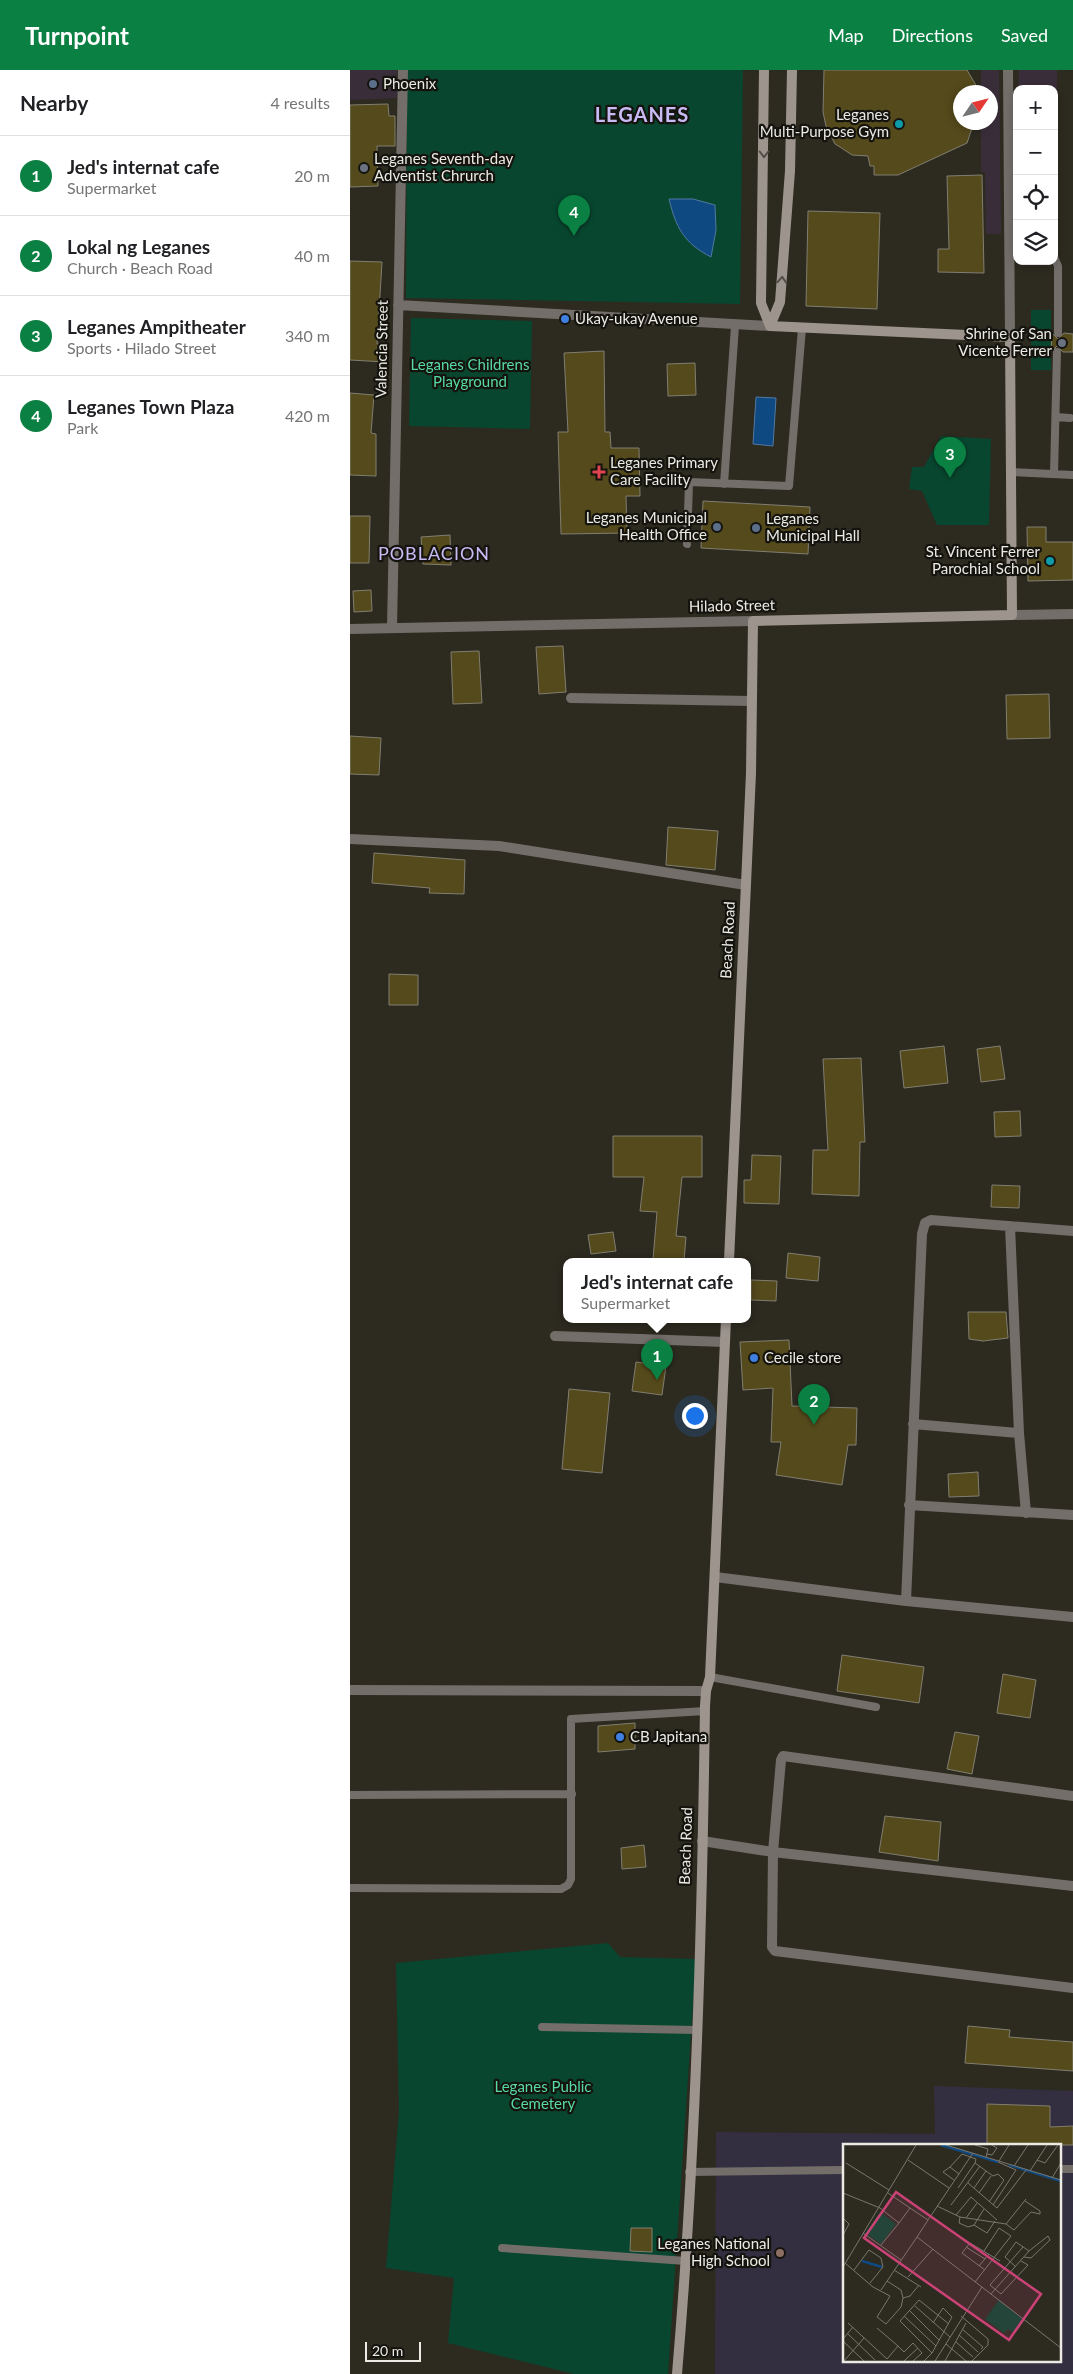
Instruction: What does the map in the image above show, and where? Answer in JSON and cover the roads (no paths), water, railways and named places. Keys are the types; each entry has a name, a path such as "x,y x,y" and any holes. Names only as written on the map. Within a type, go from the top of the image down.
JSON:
{"main road":[{"path":"764,70 761,303 770,326"},
{"path":"770,326 780,302 790,171 792,70"},
{"path":"770,326 1010,337 1012,615"},
{"name":"Hilado Street","path":"753,621 1012,615"},
{"name":"Beach Road","path":"729,1258 746,885 753,621"},
{"name":"Beach Road","path":"676,2374 686,2261 696,2030 705,1711 706,1691 710,1677 726,1323"}],"street":[{"name":"Valencia Street","path":"392,628 403,70"},
{"path":"1008,70 1013,246 1010,337"},
{"path":"398,305 735,326 770,326"},
{"name":"Hilado Street","path":"1012,615 1073,614"},
{"name":"Hilado Street","path":"350,629 753,621"},
{"path":"571,698 751,701"},
{"path":"350,838 499,846 746,885"},
{"path":"906,1601 922,1234 925,1223 931,1220 1073,1231"},
{"path":"1010,1226 1018,1433 1026,1513"},
{"path":"555,1336 725,1342"},
{"path":"913,1424 1018,1433"},
{"path":"909,1505 1073,1515"},
{"path":"715,1577 906,1601 1073,1618"},
{"path":"350,1690 706,1691"},
{"path":"1073,1796 783,1756 781,1760 773,1852 772,1947 775,1951 1073,1988"},
{"path":"702,1841 773,1852 1073,1886"}],"lane":[{"path":"1058,265 1058,333"},
{"path":"724,484 735,326"},
{"path":"687,544 689,482 789,486 802,328"},
{"path":"1054,474 1057,352"},
{"path":"1056,417 1070,418"},
{"path":"1011,472 1073,475"},
{"path":"710,1677 876,1707"},
{"path":"350,1888 561,1889 568,1885 571,1879 571,1719 705,1711"},
{"path":"350,1795 572,1794"},
{"path":"542,2027 696,2030"},
{"path":"1060,2169 1073,2169"},
{"path":"689,2172 843,2170"},
{"path":"502,2248 686,2261"}],"water":[{"path":"669,199 693,199 715,205 716,230 711,257 694,246 682,234"},
{"path":"756,397 776,398 773,446 753,444"}],"place":[{"name":"Phoenix","path":"373,84"},
{"name":"Leganes Multi-Purpose Gym","path":"899,124"},
{"name":"Leganes Seventh-day Adventist Chrurch","path":"364,168"},
{"name":"Leganes Town Plaza","path":"574,236"},
{"name":"Ukay-ukay Avenue","path":"565,319"},
{"name":"Shrine of San Vicente Ferrer","path":"1062,343"},
{"name":"Leganes Primary Care Facility","path":"599,472"},
{"name":"Leganes Ampitheater","path":"950,478"},
{"name":"Leganes Municipal Health Office","path":"717,527"},
{"name":"Leganes Municipal Hall","path":"756,528"},
{"name":"St. Vincent Ferrer Parochial School","path":"1050,561"},
{"name":"Cecile store","path":"754,1358"},
{"name":"Jed's internat cafe","path":"657,1380"},
{"name":"Lokal ng Leganes","path":"814,1425"},
{"name":"CB Japitana","path":"620,1737"},
{"name":"Leganes National High School","path":"780,2253"}],"district":[{"name":"LEGANES","path":"642,115"},
{"name":"POBLACION","path":"434,554"}],"park label":[{"name":"Leganes Childrens Playground","path":"470,374"},
{"name":"Leganes Public Cemetery","path":"543,2096"}]}
